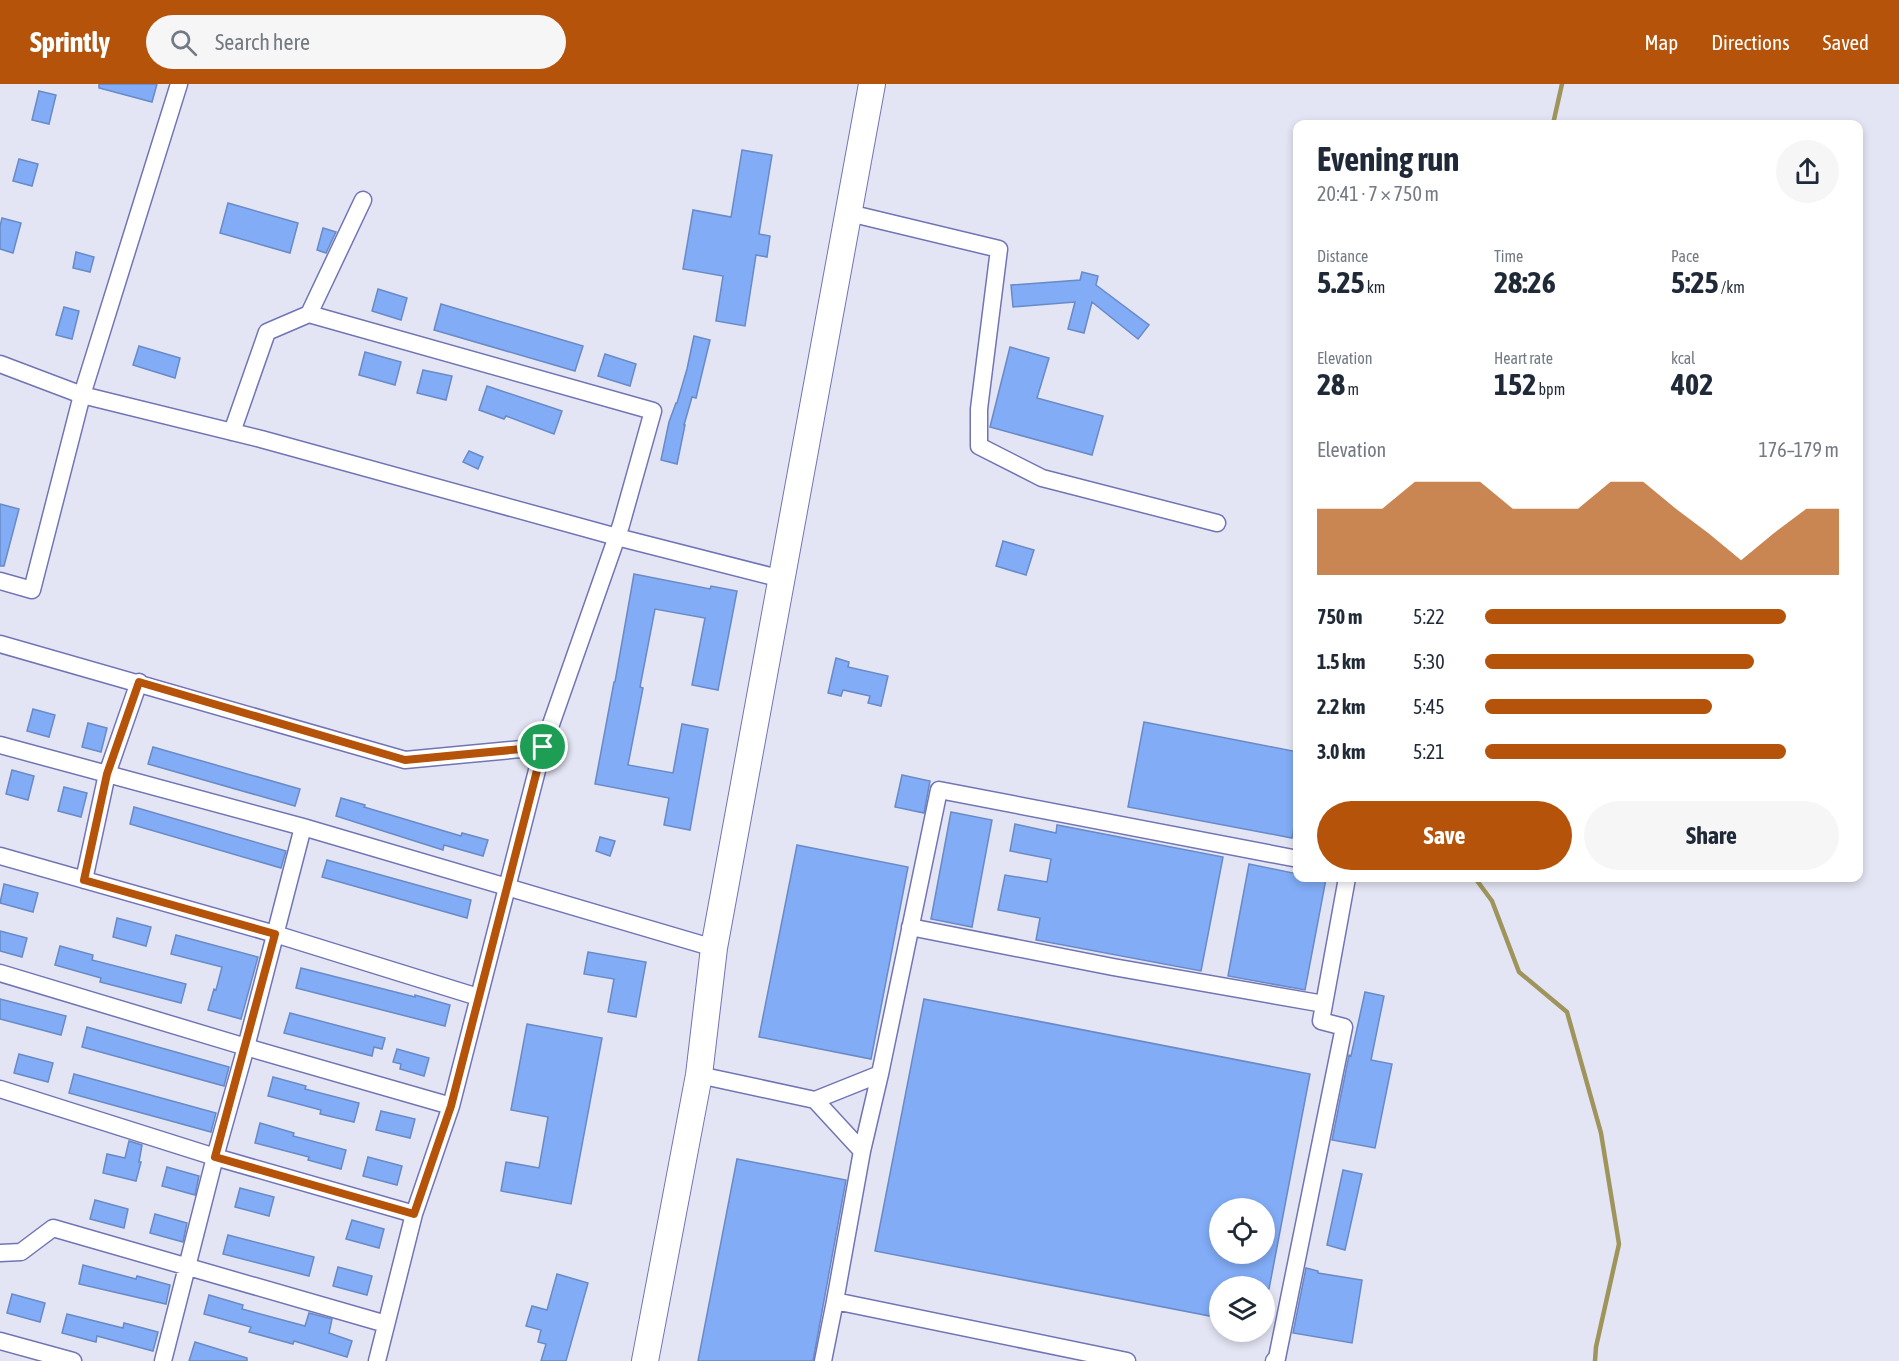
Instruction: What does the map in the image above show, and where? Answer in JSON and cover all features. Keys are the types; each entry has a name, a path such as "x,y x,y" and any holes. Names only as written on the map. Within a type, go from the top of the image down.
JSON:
{"highway":[{"path":"645,1361 699,1075 714,948 872,84"}],"street":[{"path":"0,581 32,590 82,395 179,84"},
{"path":"309,314 363,200"},
{"path":"849,213 999,249 979,409 979,446 1042,478 1217,523"},
{"path":"232,432 267,332 309,314 653,411 617,537 543,747 451,1106 414,1214 377,1361"},
{"path":"0,364 82,395 232,432 617,537 782,579"},
{"path":"0,644 405,760 543,747"},
{"path":"84,880 107,774 139,682"},
{"path":"0,745 303,827 714,948"},
{"path":"823,1361 862,1151 939,790 1293,858"},
{"path":"163,1361 303,827"},
{"path":"0,856 275,934 478,997"},
{"path":"1274,1361 1277,1358 1344,1027 1321,1021 1346,882"},
{"path":"910,927 1113,967 1324,1004"},
{"path":"0,974 451,1106"},
{"path":"699,1075 815,1100 880,1074"},
{"path":"0,1089 215,1157 414,1214"},
{"path":"815,1100 862,1151"},
{"path":"0,1253 21,1252 53,1228 386,1324"},
{"path":"835,1300 1127,1361"},
{"path":"0,1341 73,1361"}],"building":[{"path":"99,84 157,84 152,102 99,88"},
{"path":"39,91 56,95 49,124 32,120"},
{"path":"742,150 772,155 759,234 770,236 767,257 756,255 745,326 716,321 723,276 683,269 693,210 731,217"},
{"path":"19,159 38,164 32,186 13,181"},
{"path":"228,203 298,223 290,253 220,233"},
{"path":"2,218 21,223 13,253 0,249"},
{"path":"323,228 336,232 326,253 317,250"},
{"path":"76,252 94,257 90,272 73,268"},
{"path":"1082,272 1098,276 1096,285 1149,325 1138,339 1092,302 1084,333 1068,329 1075,302 1013,307 1011,285 1080,280"},
{"path":"378,289 407,298 401,320 372,311"},
{"path":"441,304 583,346 575,371 434,330"},
{"path":"64,307 79,311 72,339 56,335"},
{"path":"694,336 710,340 696,398 692,397 684,425 677,464 661,460 669,422 687,369"},
{"path":"139,346 180,358 175,378 133,365"},
{"path":"1010,347 1049,358 1037,398 1103,416 1092,455 990,427"},
{"path":"365,352 401,362 395,385 359,375"},
{"path":"605,354 636,364 630,386 598,376"},
{"path":"423,370 452,376 446,400 417,393"},
{"path":"487,386 562,411 554,434 506,416 504,419 479,410"},
{"path":"469,451 483,457 478,469 463,462"},
{"path":"0,504 19,509 4,566 0,566"},
{"path":"1003,541 1034,550 1026,575 996,566"},
{"path":"634,574 710,589 711,586 737,591 718,690 692,685 705,618 655,609 628,765 673,773 682,724 708,729 690,830 664,825 669,798 595,784"},
{"path":"836,658 849,662 848,667 888,676 881,706 868,703 870,696 843,690 841,696 828,693"},
{"path":"33,709 55,715 49,737 27,731"},
{"path":"1144,722 1293,751 1292,838 1128,807"},
{"path":"88,723 107,728 101,752 82,747"},
{"path":"153,747 300,789 295,806 148,764"},
{"path":"12,770 34,776 28,800 6,794"},
{"path":"902,775 930,781 924,813 895,807"},
{"path":"64,787 87,793 81,817 58,811"},
{"path":"341,798 461,836 462,833 488,840 483,856 444,845 443,850 336,816"},
{"path":"134,807 286,851 281,868 130,824"},
{"path":"951,812 992,820 972,927 931,919"},
{"path":"1015,824 1056,833 1057,825 1223,857 1201,971 1036,940 1040,918 998,910 1005,875 1047,882 1051,859 1010,851"},
{"path":"600,837 615,841 610,856 596,851"},
{"path":"797,845 908,867 871,1059 759,1037"},
{"path":"327,860 471,900 467,918 322,877"},
{"path":"1249,864 1293,873 1293,882 1325,882 1305,990 1228,976"},
{"path":"4,884 38,893 33,912 0,903"},
{"path":"117,918 151,927 146,946 113,937"},
{"path":"0,931 27,938 22,957 0,951"},
{"path":"176,935 258,957 241,1019 208,1010 222,967 171,954"},
{"path":"60,946 93,955 92,960 186,984 181,1003 100,982 101,978 55,965"},
{"path":"588,952 646,962 636,1017 608,1012 614,979 584,974"},
{"path":"301,968 450,1005 445,1026 296,988"},
{"path":"1365,992 1384,996 1371,1060 1392,1064 1375,1148 1332,1140 1349,1055 1351,1056"},
{"path":"0,999 66,1016 61,1035 0,1019"},
{"path":"924,999 1310,1074 1275,1258 1275,1198 1209,1198 1209,1264 1274,1264 1271,1276 1209,1276 1209,1316 875,1251"},
{"path":"290,1013 385,1038 382,1049 374,1047 372,1056 284,1033"},
{"path":"527,1024 602,1038 571,1204 501,1191 506,1162 539,1168 548,1117 511,1110"},
{"path":"87,1027 229,1067 224,1086 82,1047"},
{"path":"397,1049 429,1058 424,1076 400,1069 401,1064 393,1062"},
{"path":"19,1054 53,1063 48,1082 14,1073"},
{"path":"74,1074 216,1113 211,1132 69,1093"},
{"path":"273,1077 306,1086 305,1089 359,1103 354,1122 320,1114 321,1110 268,1096"},
{"path":"381,1111 415,1119 410,1138 376,1130"},
{"path":"260,1123 294,1133 293,1136 346,1150 341,1169 308,1160 309,1157 255,1143"},
{"path":"129,1141 142,1145 139,1162 141,1162 136,1181 103,1173 107,1154 125,1158"},
{"path":"368,1157 402,1166 397,1185 363,1176"},
{"path":"737,1159 846,1180 813,1361 698,1361"},
{"path":"167,1167 199,1176 195,1195 162,1186"},
{"path":"1343,1170 1362,1174 1345,1250 1327,1245"},
{"path":"240,1188 274,1197 269,1216 235,1207"},
{"path":"95,1200 128,1209 124,1228 90,1219"},
{"path":"155,1214 187,1223 183,1242 150,1233"},
{"path":"352,1220 384,1229 379,1248 346,1239"},
{"path":"228,1235 314,1257 309,1276 223,1254"},
{"path":"83,1265 170,1285 166,1304 79,1284"},
{"path":"338,1267 372,1276 367,1295 333,1286"},
{"path":"1306,1268 1318,1271 1318,1273 1362,1280 1352,1343 1293,1333"},
{"path":"557,1274 588,1283 566,1361 541,1361 546,1344 538,1342 541,1330 526,1326 532,1306 547,1310"},
{"path":"12,1294 45,1303 40,1322 7,1313"},
{"path":"209,1295 243,1305 242,1309 305,1326 309,1313 332,1319 329,1333 352,1341 347,1357 294,1341 293,1344 249,1332 251,1327 204,1314"},
{"path":"67,1314 123,1328 124,1323 158,1332 153,1351 97,1336 96,1342 62,1333"},
{"path":"195,1342 247,1358 247,1361 189,1361"}],"waterway":[{"path":"1554,120 1562,84"},
{"path":"1478,882 1492,901 1519,972 1567,1012 1601,1133 1619,1244 1596,1347 1595,1361"}],"route":[{"path":"139,682 405,760 543,747 451,1106 414,1214 215,1157 275,934 84,880 107,774 139,682"}]}
